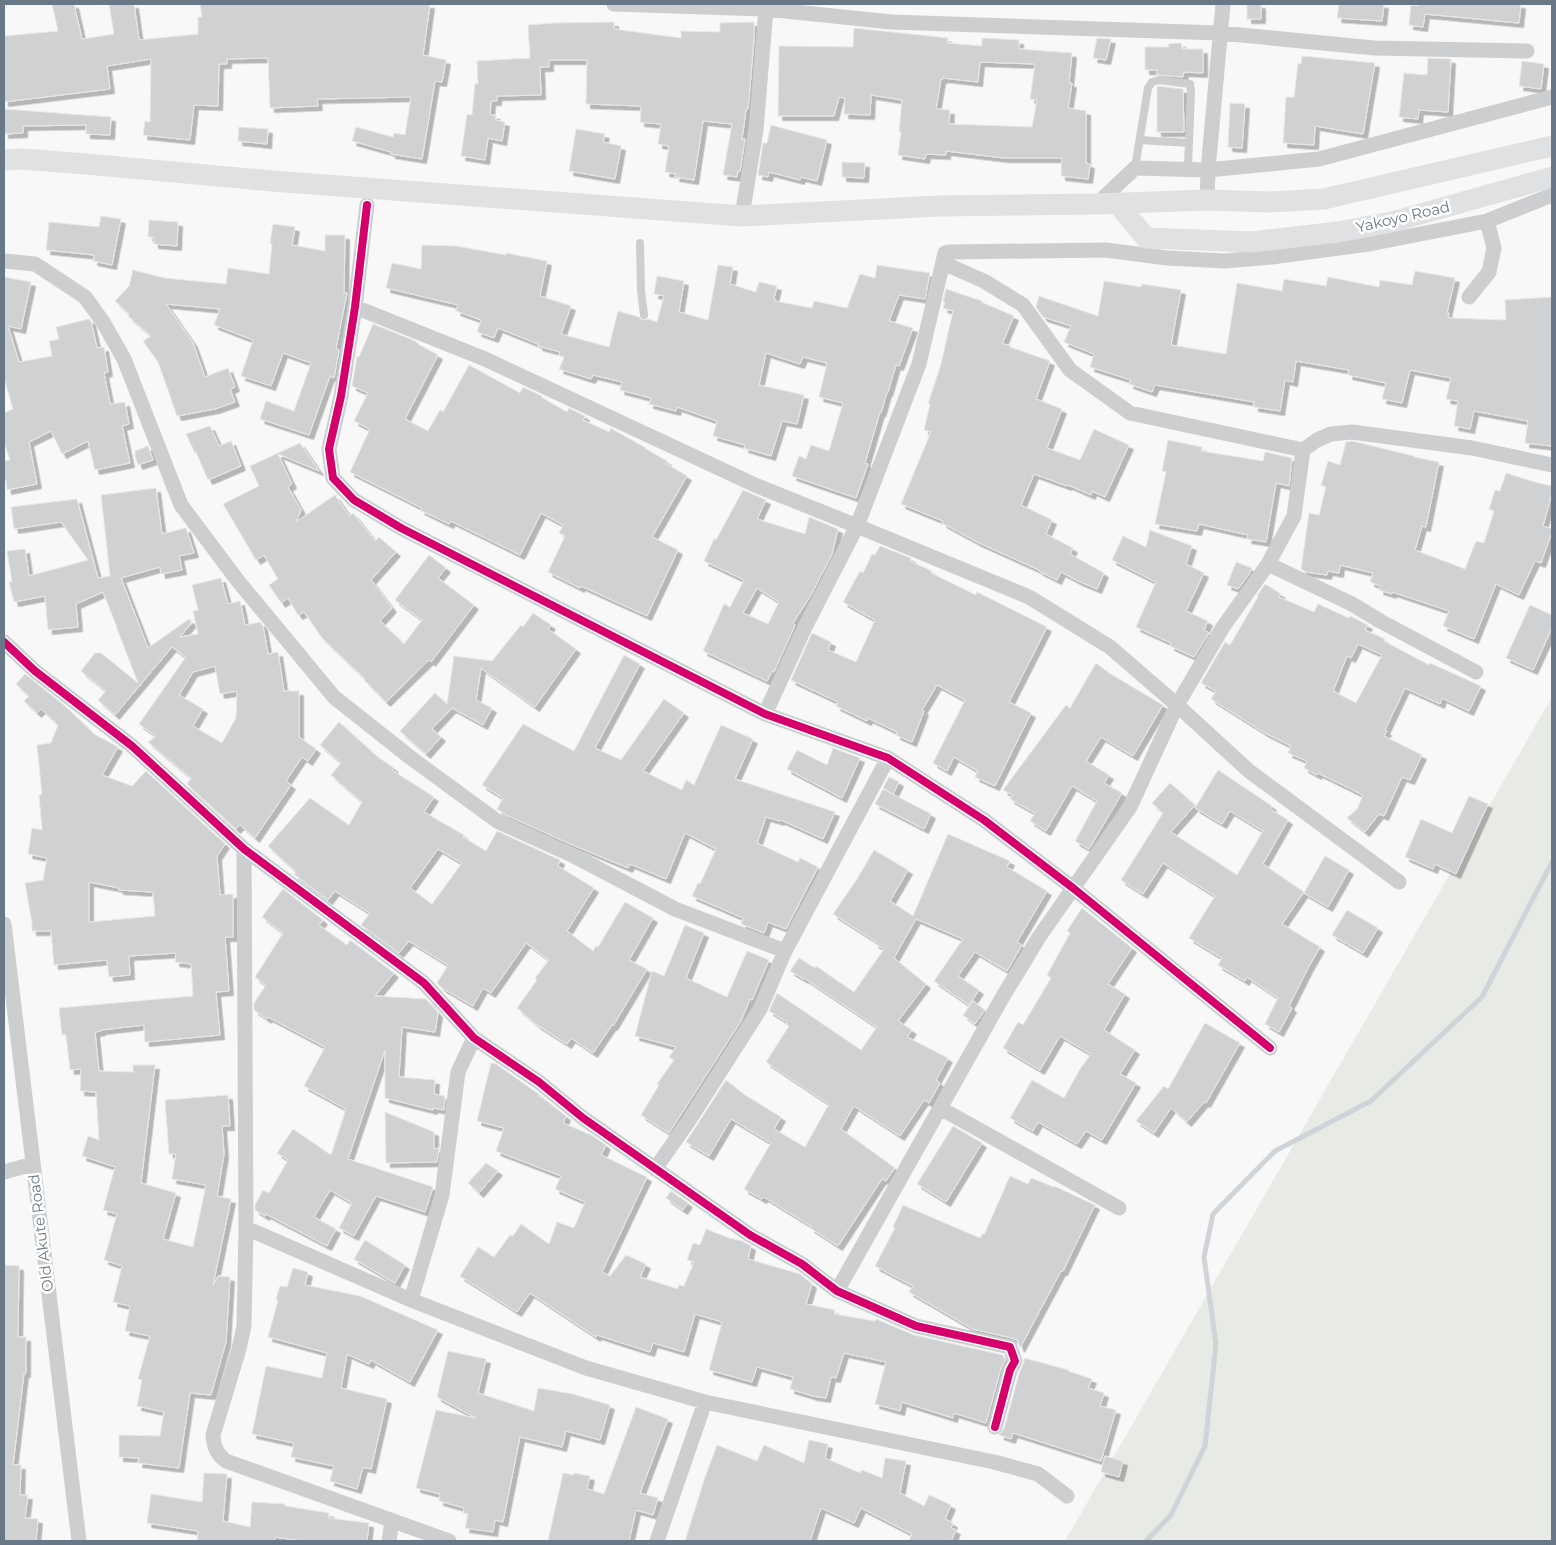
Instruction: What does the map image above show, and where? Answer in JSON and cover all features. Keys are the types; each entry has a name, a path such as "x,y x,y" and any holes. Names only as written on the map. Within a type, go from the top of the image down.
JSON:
{"main road":[{"path":"4,160 22,159 272,181 742,216 939,206 1118,204 1207,200 1269,202 1324,199 1552,146"},
{"name":"Yakoyo Road","path":"1118,204 1146,238 1251,242 1338,232 1392,222 1552,177"}],"street":[{"path":"614,4 714,5 891,22 1220,33 1374,48 1527,51"},
{"path":"1207,200 1222,4"},
{"path":"742,216 756,130 766,9"},
{"path":"1097,204 1135,168 1208,170 1319,159 1552,98"},
{"path":"764,714 805,626 857,526 919,364 945,253 1106,250 1167,258 1225,261 1272,258 1368,244 1487,221 1552,195"},
{"path":"367,205 355,307 341,396 329,449 333,478 354,500 401,528 764,714 888,758 984,820 1073,888 1270,1048"},
{"path":"1469,297 1489,272 1494,248 1487,221"},
{"path":"4,261 35,264 84,298 103,322 124,359 181,505 238,581 334,697 411,758 497,821 574,856 675,908 785,951"},
{"path":"943,263 984,281 1024,305 1070,370 1130,413 1304,450"},
{"path":"355,307 485,359 755,485 1029,598 1110,647 1249,771 1399,882"},
{"path":"837,1291 1002,998 1039,937 1130,807 1177,705 1224,627 1268,564 1294,516 1304,450 1317,440 1331,434 1352,432 1472,448 1552,465"},
{"path":"1268,564 1352,604 1476,672"},
{"path":"4,642 35,671 132,746 244,849 424,983 474,1038 539,1082 583,1118 750,1236 802,1264 837,1291 916,1326 1010,1347 1014,1360 995,1427"},
{"path":"656,1169 760,1009 785,951 888,758"},
{"path":"244,849 246,1228 244,1326 240,1349 214,1435 214,1444 217,1454 226,1461 449,1541"},
{"name":"Old Akute Road","path":"4,924 10,1025 33,1164 79,1541"},
{"path":"411,1300 442,1195 458,1072 474,1038"},
{"path":"940,1108 1119,1208"},
{"path":"4,1172 33,1164"},
{"path":"246,1228 411,1300 586,1368 705,1402 994,1462 1038,1474 1068,1496"},
{"path":"657,1541 705,1402"},
{"path":"389,1541 392,1521"}],"lane":[{"path":"1135,168 1148,88 1152,82 1159,80 1190,84 1188,168"},
{"path":"1140,140 1189,143"},
{"path":"640,243 641,291 644,315"}],"shaded area":[{"path":"1552,697 1552,1541 1065,1541"}],"building":[{"path":"52,4 74,4 82,39 114,34 109,4 134,4 139,40 198,34 198,17 202,17 200,4 430,4 423,55 446,60 442,82 435,81 422,159 391,154 391,152 352,141 356,127 393,137 394,133 405,135 411,97 317,99 318,106 270,108 268,58 227,59 227,64 219,64 218,106 194,105 190,140 143,135 145,121 150,122 151,59 107,66 110,89 4,102 4,36 58,31"},
{"path":"1247,4 1261,4 1261,19 1247,19"},
{"path":"1339,4 1384,4 1382,21 1337,18"},
{"path":"1418,4 1521,4 1519,23 1425,14 1423,27 1409,25 1411,5 1418,6"},
{"path":"614,22 614,29 681,38 681,31 720,32 720,23 754,22 748,109 746,109 742,139 745,139 740,171 738,171 737,177 723,175 732,124 703,121 694,180 675,177 676,174 665,172 669,146 658,144 661,124 640,122 641,106 586,104 587,60 549,60 549,67 540,67 541,95 497,96 497,101 491,101 490,115 496,115 495,120 505,122 502,141 488,138 485,160 461,156 467,114 472,115 475,83 478,84 477,61 530,58 528,25"},
{"path":"854,28 948,38 947,43 982,46 982,38 1019,40 1019,49 1072,53 1069,83 1072,83 1068,108 1086,111 1086,163 1090,164 1088,179 1061,176 1062,158 1004,158 946,151 946,155 926,154 925,159 898,155 902,100 871,95 870,115 844,114 845,98 839,97 834,116 778,116 779,46 853,47","holes":["980,62 1035,64 1030,99 1037,100 1032,127 949,124 950,110 936,109 941,79 943,78 978,82"]},
{"path":"1097,38 1111,39 1106,60 1093,58"},
{"path":"1181,43 1182,49 1203,49 1203,73 1184,72 1183,77 1157,75 1157,70 1145,70 1145,47 1169,47 1168,44"},
{"path":"1302,56 1375,63 1363,134 1315,126 1314,145 1283,143 1286,97 1294,97 1298,63 1301,64"},
{"path":"1428,58 1451,59 1448,112 1419,110 1418,119 1399,117 1404,73 1427,75"},
{"path":"1522,61 1544,64 1541,89 1519,86"},
{"path":"1157,86 1183,89 1184,132 1157,132"},
{"path":"1230,103 1245,104 1242,148 1228,147"},
{"path":"4,109 111,117 110,135 86,134 86,125 23,126 23,133 4,134"},
{"path":"771,125 827,140 817,181 801,177 800,180 769,172 768,177 758,175 763,143 767,143"},
{"path":"239,127 268,129 267,144 238,141"},
{"path":"576,129 605,134 603,142 621,146 615,179 569,171"},
{"path":"842,162 865,163 864,178 842,177"},
{"path":"101,216 121,219 112,265 93,261 94,255 46,250 49,222 99,227"},
{"path":"149,220 178,222 177,246 154,244 154,237 148,237"},
{"path":"273,224 295,227 292,245 325,251 325,235 345,235 344,293 347,293 336,348 339,350 334,378 330,376 309,435 260,419 266,401 294,411 311,363 283,353 271,386 241,376 253,340 214,325 220,309 166,304 193,343 205,377 228,368 235,387 230,389 235,402 215,409 177,416 158,362 143,341 151,336 128,316 129,314 115,301 129,286 133,270 165,278 226,284 228,268 269,274"},
{"path":"422,245 456,246 547,261 540,296 571,306 561,334 609,347 618,311 639,317 642,320 648,319 657,322 664,296 654,294 657,276 684,281 679,312 708,320 718,265 733,267 730,284 756,292 759,282 777,286 775,301 812,308 814,301 847,308 860,274 875,278 877,265 930,273 925,299 899,295 889,321 913,328 899,366 896,365 880,412 865,463 868,464 856,498 792,476 799,456 806,459 811,445 829,451 843,403 819,397 827,363 803,357 800,364 766,353 759,385 804,395 797,424 782,421 771,456 744,448 745,445 713,436 717,421 677,407 676,411 649,404 651,398 620,390 622,382 593,375 591,379 559,369 564,357 559,356 560,352 538,346 538,344 498,328 494,338 477,332 481,320 456,311 458,305 386,288 392,263 421,269"},
{"path":"1415,271 1455,278 1447,313 1449,313 1448,318 1506,320 1505,300 1552,297 1552,446 1525,443 1528,421 1474,411 1470,429 1454,426 1458,401 1446,399 1451,378 1410,370 1402,403 1382,399 1386,383 1348,375 1349,370 1296,361 1293,382 1285,380 1280,411 1254,407 1254,402 1155,385 1152,392 1129,384 1131,380 1090,367 1094,354 1064,342 1071,326 1043,317 1036,307 1039,296 1098,316 1104,281 1141,287 1142,284 1181,290 1171,345 1226,354 1237,283 1282,291 1284,279 1326,286 1328,277 1379,287 1380,280 1412,285"},
{"path":"4,277 31,282 21,329 8,326 19,362 52,356 49,341 59,339 56,327 89,319 91,321 97,348 104,347 108,372 104,373 110,404 125,402 129,424 122,426 130,463 95,470 88,441 62,454 51,431 29,442 37,484 7,490 6,480 4,480 4,461 10,460 4,442 4,413 13,409 4,378"},
{"path":"946,289 982,301 1014,316 1002,344 1010,345 1010,347 1050,361 1036,399 1062,409 1047,448 1080,460 1094,429 1129,445 1105,497 1092,491 1091,495 1034,474 1021,505 1052,520 1046,534 1073,548 1070,554 1104,573 1097,589 1061,572 1057,580 977,542 942,523 943,521 901,504 931,432 924,430 930,404 928,404 941,364 953,311 943,308"},
{"path":"373,324 413,340 438,355 405,419 428,431 440,410 443,412 469,365 520,393 523,387 542,396 567,412 569,408 585,416 583,420 609,432 611,428 667,461 665,463 687,476 652,537 678,550 647,616 581,586 580,588 548,572 565,536 559,533 563,525 541,513 520,555 451,521 449,524 420,510 422,508 350,472 370,429 354,421 368,393 352,386 357,356 359,357"},
{"path":"210,426 219,446 231,441 241,466 208,480 186,434"},
{"path":"1168,440 1202,447 1201,451 1263,461 1265,452 1292,458 1289,486 1276,483 1266,542 1247,539 1248,535 1199,524 1197,531 1155,524 1166,472 1162,471"},
{"path":"1352,441 1439,462 1426,527 1422,526 1415,550 1465,569 1476,541 1484,543 1494,511 1489,509 1495,490 1500,491 1506,473 1552,486 1552,493 1543,526 1552,529 1552,532 1541,563 1535,561 1519,595 1496,584 1474,639 1443,626 1449,611 1392,592 1392,594 1379,590 1380,586 1370,582 1373,573 1340,565 1339,573 1328,571 1327,575 1306,572 1301,569 1309,513 1319,515 1326,487 1321,485 1328,461 1340,465 1346,442"},
{"path":"300,443 319,471 278,454 292,484 288,487 301,510 296,522 335,495 349,516 353,513 375,541 379,537 396,552 371,580 392,608 380,621 404,644 422,620 395,600 429,555 446,568 438,578 474,605 431,662 429,660 386,702 322,638 304,612 298,615 288,598 281,603 269,585 278,579 264,555 256,560 223,504 259,486 250,466"},
{"path":"148,446 153,460 138,465 135,451"},
{"path":"156,488 162,534 186,528 194,553 179,556 182,570 161,574 160,567 121,578 148,648 189,619 192,622 180,637 198,634 193,611 198,610 192,585 221,578 228,604 240,601 245,625 260,622 263,626 268,654 278,652 284,691 299,691 299,737 316,749 308,761 302,757 286,781 291,785 255,838 240,825 236,829 187,784 191,778 148,742 156,736 139,724 186,657 172,647 115,715 98,700 106,691 81,671 95,653 101,653 138,683 103,592 76,604 78,627 48,630 45,596 14,602 9,582 12,582 7,551 25,549 29,576 88,560 61,522 14,529 11,507 77,499 98,578 110,576 101,495","holes":["215,666 220,694 237,691 236,718 222,743 193,726 203,709 179,695 193,672"]},
{"path":"743,490 766,500 757,519 805,534 809,517 838,529 832,554 811,595 793,623 795,625 774,672 772,671 767,681 703,651 724,604 730,607 744,580 704,561 714,539 716,540","holes":["757,588 779,602 768,624 743,613"]},
{"path":"1150,530 1192,546 1186,564 1204,573 1186,611 1208,621 1204,630 1209,633 1194,657 1170,646 1171,643 1136,627 1156,582 1112,560 1123,536 1146,547"},
{"path":"880,546 911,558 910,561 932,571 931,573 976,595 977,592 1047,627 1009,702 1031,713 995,786 975,777 978,771 954,757 947,771 933,763 965,700 937,685 922,710 924,711 912,742 896,735 897,732 868,718 867,721 836,706 838,702 791,680 812,633 831,642 828,650 856,662 875,620 843,602 860,571 863,573 872,554 875,555"},
{"path":"1236,562 1252,568 1238,589 1227,585"},
{"path":"1265,584 1281,594 1279,597 1314,612 1318,604 1349,618 1350,616 1368,625 1365,630 1385,639 1384,641 1429,665 1430,663 1481,686 1469,711 1442,698 1440,704 1405,688 1384,736 1422,755 1410,780 1402,777 1384,816 1379,814 1365,832 1347,818 1357,809 1363,795 1304,768 1307,761 1288,753 1291,746 1265,733 1211,699 1216,691 1201,683 1225,642 1230,645","holes":["1358,644 1382,655 1356,703 1333,691 1347,656 1351,658"]},
{"path":"1530,605 1552,615 1552,628 1533,670 1506,658"},
{"path":"533,613 551,625 548,629 576,649 535,707 481,668 476,700 492,708 483,725 452,708 432,729 441,737 426,754 400,731 435,693 447,704 454,656 492,661"},
{"path":"624,655 640,664 595,748 621,760 664,699 684,713 643,771 682,790 686,780 694,785 721,725 753,739 735,779 835,812 823,839 781,820 766,817 757,843 798,862 800,858 818,867 786,929 768,922 764,933 741,924 743,918 692,896 698,883 700,884 716,849 685,833 666,879 630,864 628,868 506,815 497,809 503,798 482,785 523,724 574,751"},
{"path":"1096,663 1109,673 1163,705 1133,756 1101,737 1086,761 1109,775 1104,783 1122,793 1089,849 1075,841 1097,801 1072,786 1046,831 1030,821 1035,813 1010,799 1013,795 1003,790 1066,705 1070,708"},
{"path":"25,674 65,706 94,734 118,747 102,775 132,786 146,771 225,844 217,856 220,895 233,894 233,937 225,937 229,991 216,992 220,1035 145,1042 144,1025 95,1032 99,1071 133,1072 133,1065 155,1065 141,1183 176,1193 163,1239 193,1247 206,1185 172,1179 176,1154 169,1154 165,1100 228,1095 230,1126 222,1126 224,1154 217,1196 231,1199 213,1285 218,1276 230,1277 226,1342 211,1395 190,1393 179,1468 138,1463 139,1458 119,1457 119,1435 160,1436 164,1412 137,1406 142,1380 138,1379 150,1336 125,1331 130,1306 113,1302 122,1266 104,1260 117,1214 103,1210 115,1167 82,1156 88,1136 99,1140 96,1092 80,1091 81,1069 70,1070 66,1035 62,1035 59,1008 193,996 191,964 175,962 176,953 129,956 130,975 109,977 107,960 54,965 51,931 32,931 25,883 43,880 47,858 28,854 32,828 42,830 39,795 42,795 37,745 51,743 58,725 41,709 37,713 24,701 29,696 16,684","holes":["89,882 119,888 119,890 153,892 155,916 89,922"]},
{"path":"339,722 381,760 394,768 392,770 434,797 424,812 464,835 463,837 486,851 497,831 560,860 558,866 594,888 567,931 593,951 596,946 598,947 625,902 653,918 629,960 647,969 613,1026 593,1053 571,1038 567,1044 537,1025 517,1008 537,980 535,978 549,960 526,943 491,993 483,988 473,1006 442,988 437,983 448,965 409,941 399,953 361,925 370,913 335,891 328,900 294,874 296,872 268,846 310,798 349,825 362,802 331,775 341,763 320,745","holes":["438,849 462,863 432,904 410,888"]},
{"path":"833,748 860,758 842,798 787,769 797,750 827,765"},
{"path":"1218,770 1272,806 1270,809 1288,820 1263,864 1304,892 1282,924 1320,947 1289,1006 1292,1008 1279,1032 1265,1024 1278,998 1247,977 1245,981 1218,965 1222,958 1189,938 1215,896 1163,863 1143,894 1121,880 1163,813 1152,803 1170,783 1195,805 1171,832 1237,875 1263,831 1230,811 1222,824 1195,808"},
{"path":"889,777 899,782 893,794 883,788"},
{"path":"883,789 931,814 924,829 875,804"},
{"path":"1469,796 1488,804 1456,874 1435,864 1433,869 1405,857 1421,819 1452,833"},
{"path":"948,834 1010,861 1007,867 1047,891 1017,942 1022,945 1007,971 975,952 958,976 979,990 969,1005 934,981 963,939 916,919 894,958 926,984 898,1021 912,1030 907,1037 948,1058 936,1080 940,1083 929,1103 924,1100 900,1136 854,1106 841,1129 895,1168 886,1181 882,1179 838,1246 810,1228 811,1226 764,1197 762,1199 744,1189 771,1143 731,1119 709,1156 686,1142 726,1080 745,1095 781,1117 774,1129 805,1147 829,1104 766,1062 789,1026 786,1024 787,1022 769,1011 777,993 861,1050 877,1027 804,978 790,971 799,958 815,968 816,966 854,992 884,949 874,943 875,941 833,914 874,850 908,870 890,901 913,916"},
{"path":"1325,856 1349,870 1328,907 1304,893"},
{"path":"283,889 323,920 319,925 347,945 350,940 394,973 375,996 426,999 438,1013 435,1032 402,1027 399,1077 435,1080 434,1094 445,1096 444,1110 433,1108 433,1110 385,1098 385,1050 348,1159 433,1187 425,1212 376,1196 354,1236 339,1228 352,1203 330,1190 314,1217 336,1229 327,1246 255,1210 255,1205 263,1190 269,1193 288,1160 277,1153 293,1129 331,1155 346,1109 304,1086 325,1047 268,1017 267,1019 254,1010 254,1003 266,985 255,977 283,933 262,917"},
{"path":"1082,908 1132,948 1108,984 1125,994 1104,1030 1135,1050 1120,1074 1136,1083 1102,1140 1086,1131 1077,1144 1038,1122 1033,1131 1010,1118 1032,1080 1064,1098 1080,1069 1091,1054 1060,1036 1040,1070 1003,1048 1018,1022 1023,1025 1051,978 1047,975 1070,933 1067,931"},
{"path":"1347,910 1378,928 1363,953 1332,935"},
{"path":"685,925 704,933 686,978 727,997 747,951 769,960 741,1021 669,1133 641,1115 659,1085 657,1084 674,1060 669,1057 676,1047 635,1036 652,971 664,976"},
{"path":"973,1001 985,1010 975,1024 963,1015"},
{"path":"1205,1023 1240,1043 1206,1103 1204,1102 1187,1122 1171,1108 1154,1133 1136,1121 1164,1086 1168,1089"},
{"path":"491,1063 496,1064 539,1094 538,1096 566,1116 563,1123 591,1135 606,1145 601,1155 647,1177 602,1272 610,1276 626,1255 646,1264 640,1277 678,1289 679,1285 684,1286 694,1262 687,1260 693,1243 700,1245 706,1229 742,1241 751,1246 748,1259 800,1274 812,1284 806,1304 835,1310 834,1314 875,1321 876,1319 914,1335 1003,1355 1005,1360 1001,1368 986,1423 954,1413 953,1418 902,1402 900,1411 875,1404 886,1362 844,1353 836,1378 831,1377 826,1398 813,1396 790,1389 793,1377 757,1367 752,1382 709,1370 722,1322 695,1314 684,1352 653,1343 650,1352 597,1335 596,1337 530,1293 517,1312 460,1276 478,1247 494,1257 510,1235 513,1236 521,1224 549,1244 557,1222 574,1228 585,1202 555,1189 561,1176 496,1151 504,1128 477,1121"},
{"path":"385,1112 434,1132 434,1149 439,1148 437,1162 386,1163"},
{"path":"953,1126 982,1143 946,1202 917,1184"},
{"path":"486,1163 498,1171 479,1193 468,1183"},
{"path":"1010,1176 1028,1184 1031,1178 1054,1186 1095,1205 1063,1271 1061,1271 1020,1348 1017,1340 973,1329 909,1292 913,1286 875,1266 895,1228 893,1227 903,1205 980,1238 983,1233 984,1235"},
{"path":"671,1191 688,1203 683,1210 666,1198"},
{"path":"365,1240 405,1265 395,1283 354,1259"},
{"path":"4,1265 19,1266 18,1337 26,1337 26,1373 24,1373 13,1465 21,1465 20,1495 28,1495 25,1518 38,1519 36,1541 4,1541"},
{"path":"293,1268 308,1272 305,1285 360,1296 438,1330 410,1382 371,1360 369,1364 347,1354 341,1388 387,1399 371,1469 363,1467 357,1489 330,1481 334,1466 291,1457 294,1443 252,1434 266,1366 322,1378 327,1353 268,1337 280,1286 287,1287"},
{"path":"448,1351 486,1359 478,1393 534,1411 538,1388 573,1394 610,1405 600,1440 566,1431 562,1447 520,1437 503,1522 495,1520 493,1532 465,1528 468,1514 463,1513 464,1508 439,1501 440,1494 416,1488 436,1410 476,1418 437,1397"},
{"path":"1024,1358 1069,1370 1092,1379 1088,1388 1104,1393 1100,1406 1116,1410 1101,1461 1013,1433 1011,1439 999,1435 1004,1429"},
{"path":"636,1407 668,1419 640,1493 658,1498 653,1515 636,1510 629,1541 548,1541 563,1473 590,1476 587,1489 604,1494"},
{"path":"809,1440 828,1444 825,1458 860,1473 862,1470 882,1478 885,1458 906,1461 900,1493 924,1506 929,1495 951,1505 945,1519 953,1523 951,1528 956,1530 951,1541 909,1541 912,1534 861,1508 854,1523 821,1508 810,1541 685,1541 717,1445 757,1461 764,1445 804,1463"},
{"path":"1105,1456 1123,1461 1119,1477 1101,1472"},
{"path":"204,1473 227,1474 223,1521 250,1527 252,1502 285,1504 285,1506 329,1513 328,1518 369,1523 367,1541 303,1541 275,1537 274,1541 197,1541 198,1531 147,1523 151,1494 202,1502"}],"waterway":[{"path":"1146,1541 1171,1515 1205,1446 1216,1344 1204,1257 1213,1214 1275,1151 1371,1101 1482,997 1552,862"}],"cycle path":[{"path":"367,205 355,307 341,396 329,449 333,478 354,500 401,528 765,714 888,758 984,820 1073,888 1270,1048"},
{"path":"4,642 35,671 132,746 244,849 424,983 474,1038 539,1082 583,1118 750,1235 802,1264 837,1291 916,1326 1010,1347 1015,1361 1010,1370 995,1427"}]}
